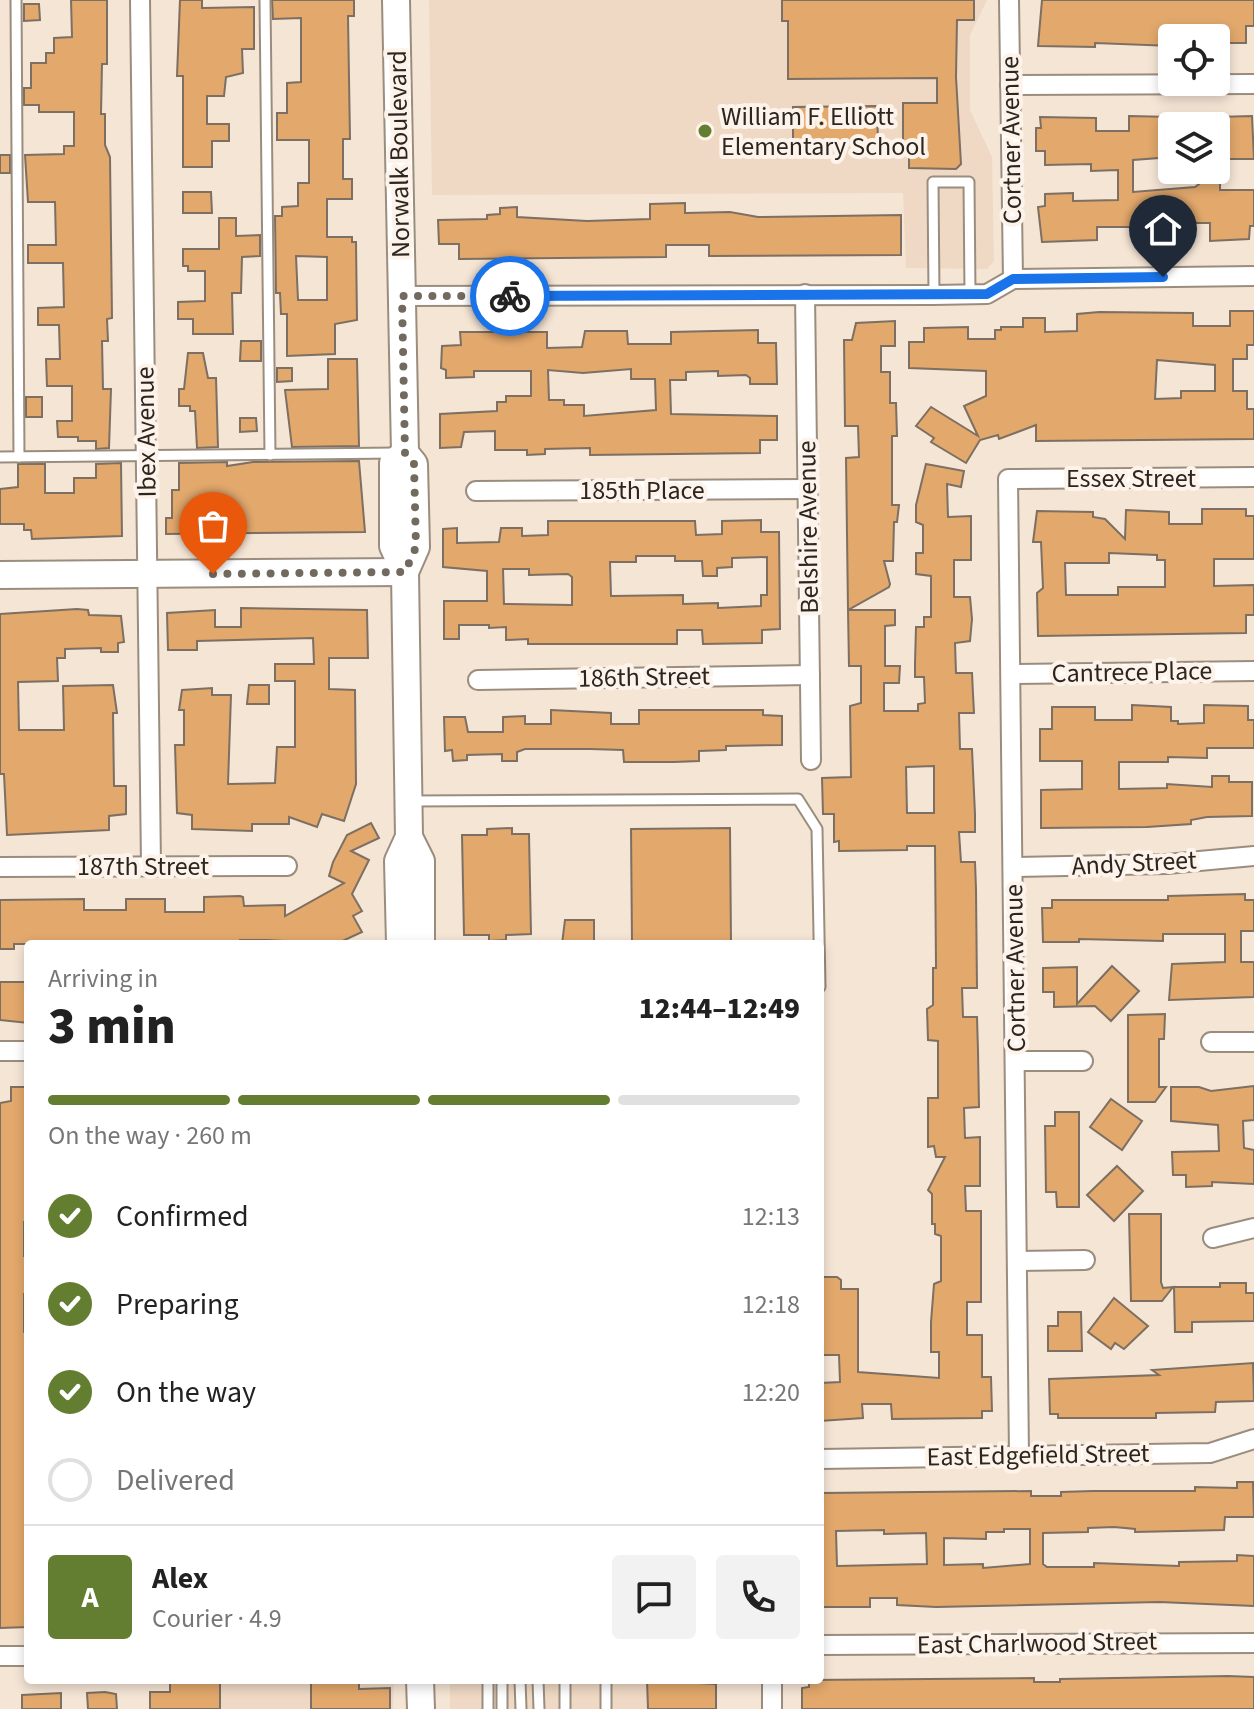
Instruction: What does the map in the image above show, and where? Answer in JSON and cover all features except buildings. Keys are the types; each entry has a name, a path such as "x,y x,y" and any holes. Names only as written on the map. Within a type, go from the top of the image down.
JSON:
{"main road":[{"name":"Norwalk Boulevard","path":"396,0 405,453 414,464 416,547 405,572 408,801 409,837 421,861 421,940"},
{"path":"0,575 405,572"},
{"name":"Norwalk Boulevard","path":"400,940 398,861 409,837"},
{"path":"420,1684 421,1709"}],"street":[{"name":"Ibex Avenue","path":"140,0 151,865"},
{"name":"Cortner Avenue","path":"1009,0 1013,279"},
{"path":"1010,85 1254,84"},
{"path":"402,296 987,294 1013,279 1254,276"},
{"name":"Belshire Avenue","path":"805,294 811,760"},
{"name":"Essex Street","path":"1008,479 1254,477"},
{"name":"Cortner Avenue","path":"1008,479 1019,1456"},
{"name":"185th Place","path":"476,491 808,489"},
{"name":"Cantrece Place","path":"1011,674 1254,671"},
{"name":"186th Street","path":"478,680 810,675"},
{"name":"Andy Street","path":"1013,867 1167,864 1254,856"},
{"name":"187th Street","path":"0,867 287,866"},
{"path":"1211,1042 1254,1042"},
{"path":"0,1051 24,1051"},
{"path":"1016,1061 1083,1061"},
{"path":"1213,1238 1254,1228"},
{"path":"1018,1261 1085,1260"},
{"name":"East Edgefield Street","path":"824,1459 1210,1453 1254,1439"},
{"name":"East Charlwood Street","path":"824,1645 1254,1643"},
{"path":"0,1656 24,1656"},
{"path":"772,1684 772,1709"}],"lane":[{"path":"16,0 19,457"},
{"path":"265,0 270,455"},
{"path":"934,295 933,182 969,182 970,294"},
{"path":"0,457 405,453"},
{"path":"408,801 798,799 817,829 820,940"},
{"path":"488,1684 488,1709"},
{"path":"502,1684 502,1709"},
{"path":"520,1684 521,1709"},
{"path":"538,1684 539,1709"},
{"path":"565,1684 565,1709"},
{"path":"606,1684 606,1709"}],"shaded area":[{"name":"William F. Elliott Elementary School","path":"429,0 987,0 970,35 970,110 992,157 994,261 987,269 906,268 903,193 432,195"},
{"path":"169,1684 394,1684 393,1709 169,1709"},
{"path":"450,1684 679,1684 680,1709 450,1709"}],"way so far":[{"path":"213,574 405,572 416,547 414,464 405,453 402,296 510,296"}],"place":[{"name":"William F. Elliott Elementary School","path":"705,131"}],"route":[{"path":"510,296 987,294 1013,279 1163,277"}]}
